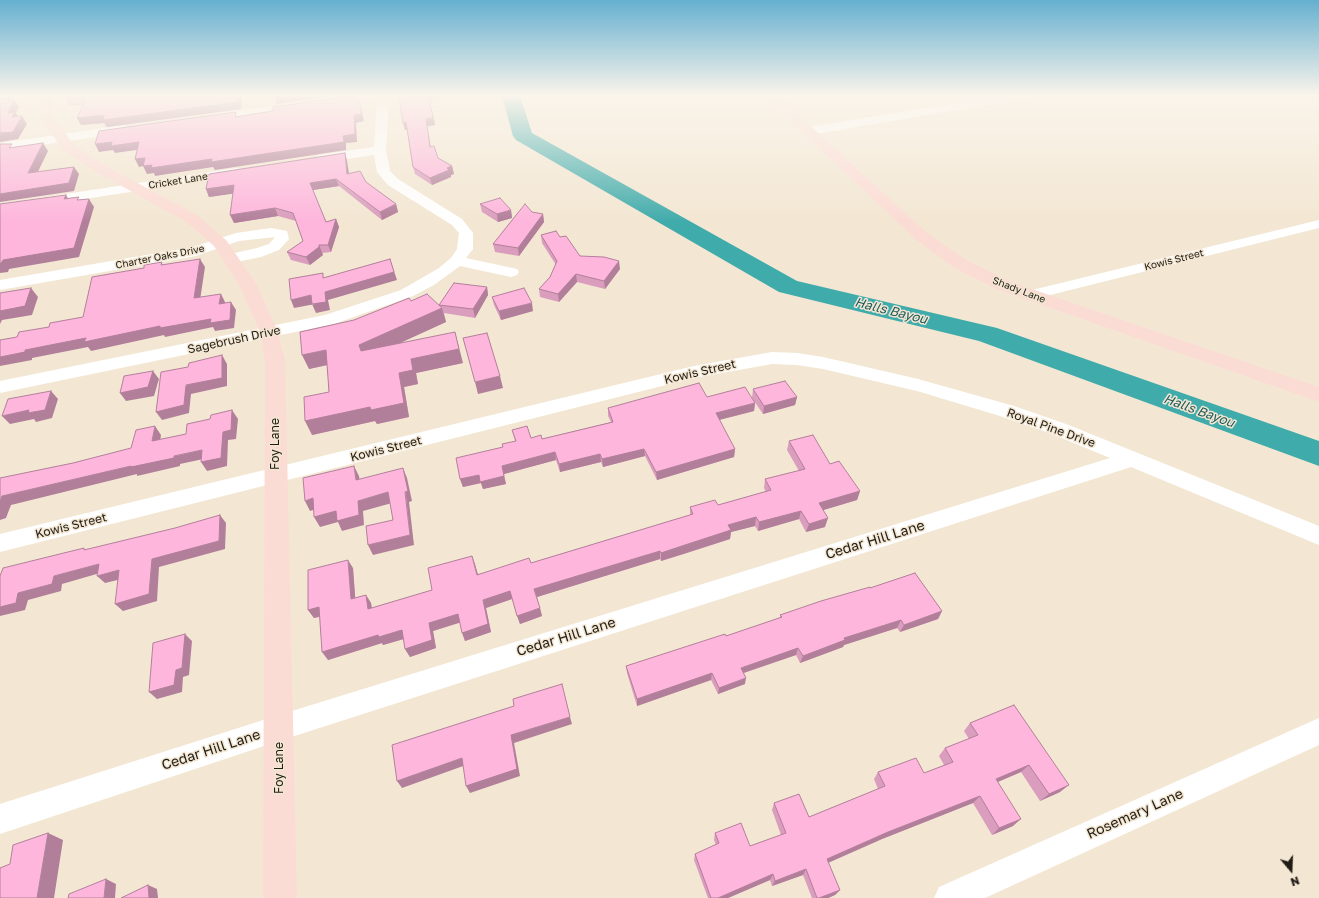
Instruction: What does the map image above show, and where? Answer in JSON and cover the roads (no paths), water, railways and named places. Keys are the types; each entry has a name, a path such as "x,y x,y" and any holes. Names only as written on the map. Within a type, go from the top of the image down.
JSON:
{"street":[{"path":"0,147 62,138"},
{"name":"Foy Lane","path":"62,138 70,148 88,161 191,218 226,251 248,285 269,332 276,361 275,476 280,898"},
{"path":"380,138 380,150 384,172 393,182 449,217 462,227 466,233 467,241 465,249 457,261 511,272"},
{"name":"Shady Lane","path":"817,138 921,236 962,266 1005,286 1319,395"},
{"path":"309,161 380,150"},
{"name":"Cricket Lane","path":"0,208 246,171"},
{"name":"Kowis Street","path":"1030,295 1319,224"},
{"name":"Charter Oaks Drive","path":"0,285 196,251 226,251"},
{"name":"Sagebrush Drive","path":"0,387 328,320 384,302 428,282 457,261"},
{"name":"Kowis Street","path":"0,543 694,372 772,358"},
{"name":"Royal Pine Drive","path":"772,358 797,359 823,363 958,396 1059,429 1319,536"},
{"name":"Cedar Hill Lane","path":"0,819 279,728 1133,459"},
{"name":"Rosemary Lane","path":"950,898 1319,731"}],"waterway":[{"name":"Halls Bayou","path":"526,138 788,287 987,334 1319,454"}]}
